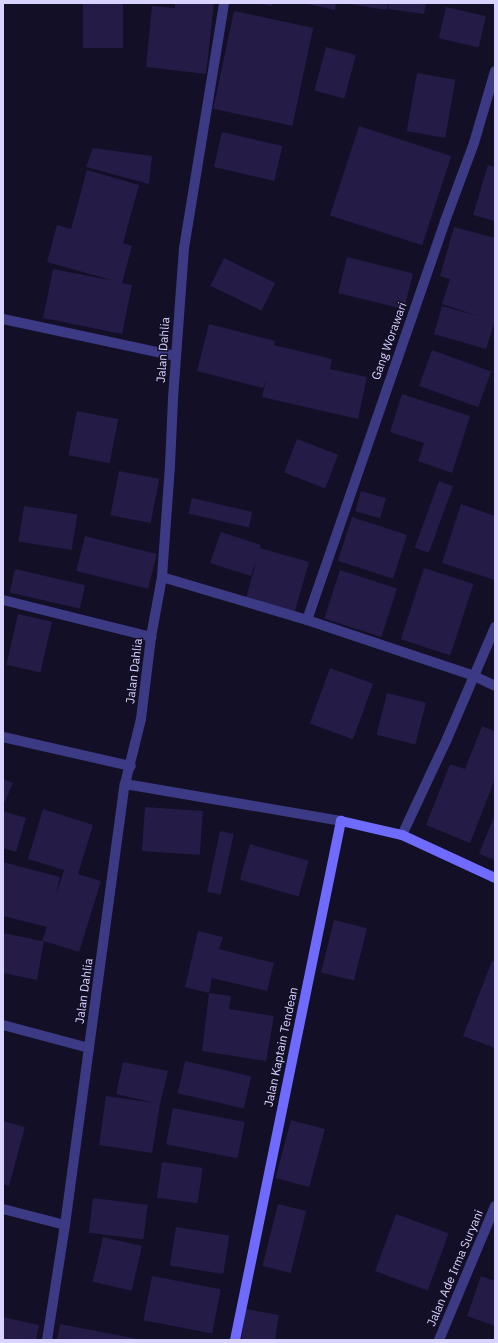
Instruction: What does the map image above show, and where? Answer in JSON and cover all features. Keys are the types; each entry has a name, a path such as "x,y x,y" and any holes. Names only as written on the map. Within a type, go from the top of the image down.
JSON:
{"street":[{"name":"Jalan Dahlia","path":"47,1340 65,1226 126,784 141,719 151,637 162,577 184,248 224,3"},
{"name":"Gang Worawari","path":"307,620 444,221 474,142 495,71"},
{"path":"3,320 176,356"},
{"path":"162,577 307,620 474,676 495,686"},
{"path":"3,600 151,637"},
{"path":"402,835 495,627"},
{"path":"3,737 131,766"},
{"path":"126,784 341,820 402,835 495,878"},
{"name":"Jalan Kaptain Tendean","path":"235,1340 341,820"},
{"path":"3,1025 89,1048"},
{"name":"Jalan Ade Irma Suryani","path":"439,1340 495,1206"},
{"path":"3,1209 65,1226"}],"building":[{"path":"83,3 123,3 123,48 83,48"},
{"path":"175,3 214,3 206,74 146,67 152,6 175,8"},
{"path":"257,3 272,3 272,6"},
{"path":"303,3 336,3 335,10"},
{"path":"343,3 388,3 387,10"},
{"path":"389,3 426,3 424,14 388,9"},
{"path":"446,7 486,16 479,47 439,38"},
{"path":"234,11 313,28 292,126 213,109"},
{"path":"326,47 356,55 344,98 314,90"},
{"path":"417,73 455,80 445,138 407,131"},
{"path":"359,126 451,156 422,245 330,215"},
{"path":"222,132 282,146 274,181 214,167"},
{"path":"93,148 152,156 149,184 86,167"},
{"path":"488,165 495,167 495,221 473,215"},
{"path":"87,170 139,185 123,243 132,246 122,283 132,285 122,334 43,318 53,269 115,281 47,262 57,225 71,229"},
{"path":"454,227 495,238 495,321 486,349 434,334 442,306 478,316 442,304 450,279 440,276"},
{"path":"347,257 413,273 404,309 338,293"},
{"path":"224,258 275,283 262,311 210,286"},
{"path":"209,324 275,341 274,345 332,359 330,369 367,377 358,419 262,397 266,380 263,388 197,371"},
{"path":"432,350 491,372 478,407 419,386"},
{"path":"402,394 470,416 452,473 418,461 424,443 390,432"},
{"path":"77,411 118,419 110,463 68,455"},
{"path":"297,439 338,455 325,488 284,473"},
{"path":"119,471 159,479 151,523 110,515"},
{"path":"439,481 453,486 429,553 415,548"},
{"path":"361,491 386,498 380,518 355,511"},
{"path":"192,498 252,512 249,528 188,514"},
{"path":"461,504 495,516 495,580 442,563"},
{"path":"24,506 77,514 72,550 18,542"},
{"path":"352,517 407,535 393,579 338,561"},
{"path":"221,532 261,545 260,548 309,562 295,611 246,598 257,559 251,576 210,563"},
{"path":"85,536 157,554 148,589 76,571"},
{"path":"424,568 473,584 450,655 401,639"},
{"path":"15,569 85,585 80,609 10,592"},
{"path":"340,570 397,589 381,637 324,619"},
{"path":"18,614 52,622 40,673 6,665"},
{"path":"330,668 373,684 353,739 310,723"},
{"path":"387,693 426,703 415,744 377,735"},
{"path":"482,726 495,731 495,779 470,843 426,825 450,764 465,769"},
{"path":"3,779 13,783 3,806"},
{"path":"145,807 203,811 200,855 142,851"},
{"path":"43,809 93,825 78,874 101,881 79,952 44,941 37,980 3,973 3,933 42,941 47,927 3,916 3,862 60,877 56,895 64,870 28,859"},
{"path":"3,811 26,818 16,852 3,848"},
{"path":"495,814 495,860 479,854"},
{"path":"220,831 234,834 221,895 207,892"},
{"path":"250,844 309,861 298,896 240,880"},
{"path":"334,920 367,928 354,981 321,972"},
{"path":"198,931 223,937 219,949 274,963 267,991 212,978 209,993 185,987"},
{"path":"492,961 495,962 495,1048 463,1036"},
{"path":"209,993 231,996 229,1009 274,1016 266,1061 202,1051"},
{"path":"185,1061 251,1076 244,1108 178,1093"},
{"path":"123,1062 168,1071 160,1104 152,1153 99,1145 106,1096 155,1103 116,1094"},
{"path":"173,1108 245,1122 238,1158 166,1144"},
{"path":"291,1120 325,1129 309,1187 275,1178"},
{"path":"3,1121 25,1127 9,1186 3,1184"},
{"path":"162,1162 203,1168 198,1203 157,1198"},
{"path":"93,1198 148,1205 143,1239 89,1233"},
{"path":"278,1204 306,1211 291,1273 263,1266"},
{"path":"396,1214 449,1233 428,1290 375,1271"},
{"path":"176,1227 229,1235 223,1274 170,1266"},
{"path":"103,1237 142,1246 132,1291 93,1282"},
{"path":"152,1276 221,1289 212,1334 143,1320"},
{"path":"481,1276 495,1281 495,1326 467,1316"},
{"path":"246,1309 279,1315 275,1340 241,1340"},
{"path":"3,1317 39,1325 36,1340 3,1340"},
{"path":"60,1324 138,1339 57,1340"}]}
